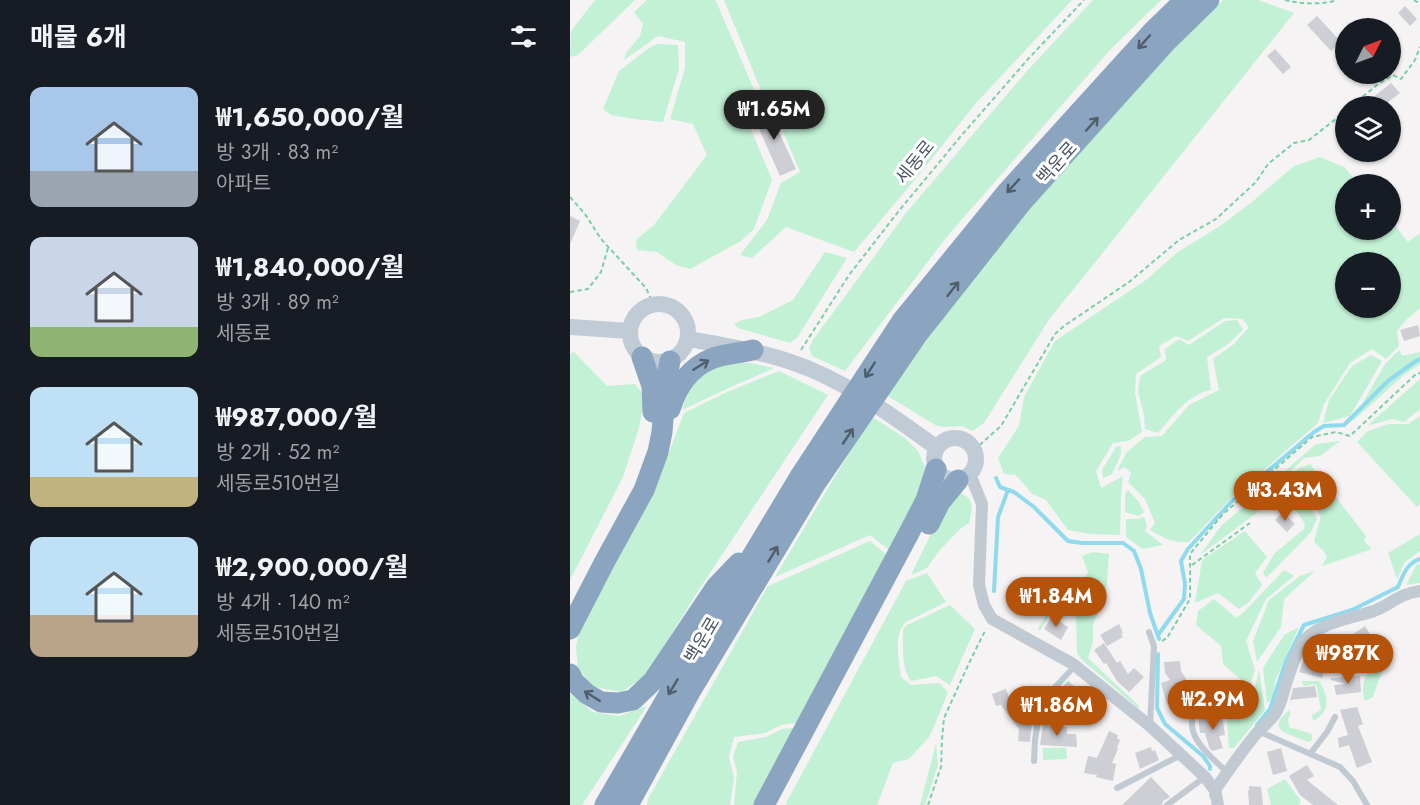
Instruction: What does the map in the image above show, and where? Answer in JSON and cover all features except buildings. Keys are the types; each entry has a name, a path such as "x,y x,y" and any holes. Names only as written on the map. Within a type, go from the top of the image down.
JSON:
{"highway":[{"name":"백운로","path":"909,328 1008,191 1185,0"},
{"name":"백운로","path":"909,328 1166,42 1209,0"},
{"path":"808,479 909,328"},
{"path":"662,432 680,383 693,369 711,359 753,350"},
{"path":"570,602 632,483 646,444 654,408 652,386 642,357"},
{"path":"570,629 603,563 644,490 658,452 670,361"},
{"path":"764,805 926,500 936,469"},
{"path":"778,805 940,502 964,477"},
{"name":"백운로","path":"605,805 761,542 808,479"},
{"name":"백운로","path":"628,805 691,690 758,579 808,479"},
{"path":"570,674 573,682 601,702 618,703 633,700 653,681 716,586 761,542"},
{"path":"640,805 758,579"}],"street":[{"path":"653,304 663,304 680,312 689,329 689,339 679,356 661,363 651,362 642,357 635,350 631,341 632,322 637,314 653,304"},
{"path":"570,327 630,331"},
{"path":"689,339 753,350 793,363 835,381 881,408 937,448"},
{"path":"954,438 961,439 974,450 975,466 964,477 946,479 936,469 934,454 942,443 954,438"},
{"path":"964,477 978,492 982,504 979,585 984,605 992,619 1075,666 1150,726 1205,777 1215,790 1216,805"},
{"path":"1215,790 1258,731 1275,714 1301,644 1308,635 1377,610 1404,594 1420,591"}],"lane":[{"path":"1149,632 1154,646 1150,726"},
{"path":"1034,761 1041,702 1075,666"},
{"path":"1196,710 1192,729 1203,748 1228,772"},
{"path":"1310,754 1335,717"},
{"path":"1258,731 1340,767 1353,781 1366,805"},
{"path":"1117,788 1181,755"},
{"path":"1167,805 1205,777"}],"path":[{"name":"세동로","path":"793,363 849,275 898,212 976,118 1084,0"},
{"path":"1285,0 1294,3 1337,0"},
{"path":"1414,0 1420,4"},
{"path":"1363,96 1393,75 1401,79 1415,60 1420,47"},
{"path":"974,450 1001,426 1055,334 1130,282 1179,240 1216,219 1256,182 1268,164 1294,143 1310,140 1335,120"},
{"path":"570,197 585,214 608,248 646,288 653,304"},
{"path":"570,292 588,289 601,272 608,248"},
{"path":"1154,646 1167,638 1190,599 1190,554 1222,515 1312,437 1336,432 1350,436 1420,373"},
{"path":"1190,566 1250,523"},
{"path":"928,805 941,768 945,718 970,661 992,619"}],"green space":[{"path":"595,0 635,0 578,55 570,57 571,31"},
{"path":"647,0 716,1 758,99 763,104 744,113 772,180 754,229 741,241 690,269 676,265 657,252 637,250 636,240 654,225 707,155 693,124 670,119 685,68 685,42 658,36 624,60 626,53 640,36 643,24 634,12"},
{"path":"724,0 1072,0 977,102 854,252 786,227 752,258 740,255 767,220 781,183 800,172 772,105 763,95"},
{"path":"1093,0 1161,0 1109,51 945,239 845,371 812,356 809,348 813,340 906,213 1027,71"},
{"path":"1223,0 1258,0 1294,13 1050,318 984,423 973,431 962,426 937,426 886,395 1025,213 1173,49"},
{"path":"657,44 678,45 679,69 663,122 611,115 603,109 619,71"},
{"path":"1320,157 1344,167 1350,174 1335,174 1335,240 1401,240 1401,233 1408,242 1420,233 1420,308 1397,331 1399,346 1386,359 1372,349 1350,363 1324,404 1318,423 1231,498 1189,542 1178,542 1150,530 1155,523 1145,499 1128,482 1131,473 1125,467 1117,471 1126,453 1145,437 1162,436 1189,405 1219,390 1213,359 1234,344 1249,327 1242,319 1224,318 1188,341 1176,336 1159,346 1161,357 1136,374 1135,393 1142,432 1128,441 1113,443 1096,471 1101,488 1123,476 1120,535 1090,534 1068,530 1046,500 1032,494 1016,475 1004,474 998,458 1019,426 1024,397 1055,341 1146,280 1178,252 1220,226 1294,166"},
{"path":"825,252 847,258 797,338 790,343 738,328 734,324 759,317 793,300"},
{"path":"1237,320 1243,330 1227,345 1207,357 1211,390 1188,401 1158,433 1145,429 1138,392 1140,376 1166,360 1165,349 1179,339 1189,345 1225,321"},
{"path":"1399,350 1402,356 1420,352 1420,364 1404,375 1354,420 1350,420 1361,406 1385,364"},
{"path":"574,352 607,386 635,384 645,397 639,428 623,477 570,580 570,354"},
{"path":"1371,355 1382,361 1350,416 1323,423 1329,400 1352,366"},
{"path":"739,363 774,368 682,410 691,390 706,373 719,366"},
{"path":"779,371 828,395 700,588 646,675 622,692 594,687 578,669 576,647 579,631 652,497 684,413 727,392"},
{"path":"1420,379 1420,409 1404,422 1392,419 1367,426"},
{"path":"871,416 905,438 918,451 925,467 922,490 889,550 870,535 775,577"},
{"path":"1420,416 1420,504 1417,507 1357,442 1368,431 1389,424 1408,424"},
{"path":"1340,441 1320,456 1304,458 1274,488 1274,495 1285,489 1300,489 1317,519 1311,532 1266,578 1263,573 1274,554 1304,529 1305,524 1290,502 1270,503 1200,555 1221,526 1316,444"},
{"path":"1121,446 1121,454 1112,474 1103,478 1102,470 1116,447"},
{"path":"1310,464 1366,536 1364,541 1372,549 1322,566 1327,557 1314,542 1321,516 1301,486 1284,484 1299,468"},
{"path":"1128,490 1139,502 1144,512 1139,516 1125,512 1125,494"},
{"path":"961,493 971,502 969,523 939,551 927,568 911,575 946,503 952,496"},
{"path":"1144,517 1147,526 1145,531 1163,545 1142,549 1126,537 1126,519"},
{"path":"1245,531 1267,557 1255,573 1262,585 1248,603 1239,609 1218,593 1195,603 1202,560"},
{"path":"1420,534 1420,551 1405,562 1397,579 1388,553"},
{"path":"870,541 888,556 800,722 781,725 765,733 734,737 729,757 734,777 730,805 647,805 648,799 768,586"},
{"path":"1093,552 1109,554 1106,594 1093,625 1093,642 1088,658 1140,707 1138,708 1077,653 1076,614 1073,609 1051,612 1040,631 1038,629 1049,610 1080,585 1088,573 1082,556"},
{"path":"1417,564 1420,564 1420,583 1406,585"},
{"path":"1284,570 1294,576 1266,599 1246,641 1255,670 1241,712 1232,711 1242,693 1241,680 1223,664 1221,646 1196,625 1198,611 1214,599 1236,618"},
{"path":"1315,571 1284,599 1281,627 1257,662 1253,641 1269,600 1300,576"},
{"path":"927,573 946,602 906,622 899,633 898,648 901,677 911,685 939,683 948,692 929,737 909,759 893,763 877,805 785,805 906,581"},
{"path":"950,605 975,629 950,685 936,676 911,681 904,663 903,629"},
{"path":"1299,627 1275,681 1273,698 1267,703 1263,668 1284,635"},
{"path":"1379,658 1384,665 1373,697 1365,701 1364,683"},
{"path":"1259,670 1265,710 1234,748 1229,748 1227,719 1235,716 1245,719"},
{"path":"1301,681 1319,681 1325,692 1326,703 1323,713 1313,721 1312,715 1321,710 1317,687 1315,684 1304,686"},
{"path":"570,694 593,712 619,716 647,706 582,805 570,805"},
{"path":"1289,710 1291,714 1288,719 1289,727 1312,734 1312,740 1308,742 1283,732 1278,726 1280,719"},
{"path":"797,728 757,805 734,805 737,772 733,757 738,742 766,737 782,729"},
{"path":"936,743 938,765 925,805 920,805"},
{"path":"1043,748 1066,748 1067,759 1043,760"},
{"path":"1285,779 1301,801 1299,805 1271,805 1267,789"}],"waterway":[{"path":"1158,635 1184,599 1185,584 1181,561 1188,549 1232,501 1314,432 1324,426 1344,425 1388,381 1420,359"},
{"path":"996,478 1000,487 1014,492 1034,507 1068,541 1123,543 1134,551 1141,569 1150,613 1159,639"},
{"path":"994,591 998,517 1008,490"},
{"path":"1257,725 1270,709 1286,661 1304,625 1352,610 1398,587 1409,566 1420,559"},
{"path":"1158,654 1157,708 1165,724 1203,756 1210,769"}]}
